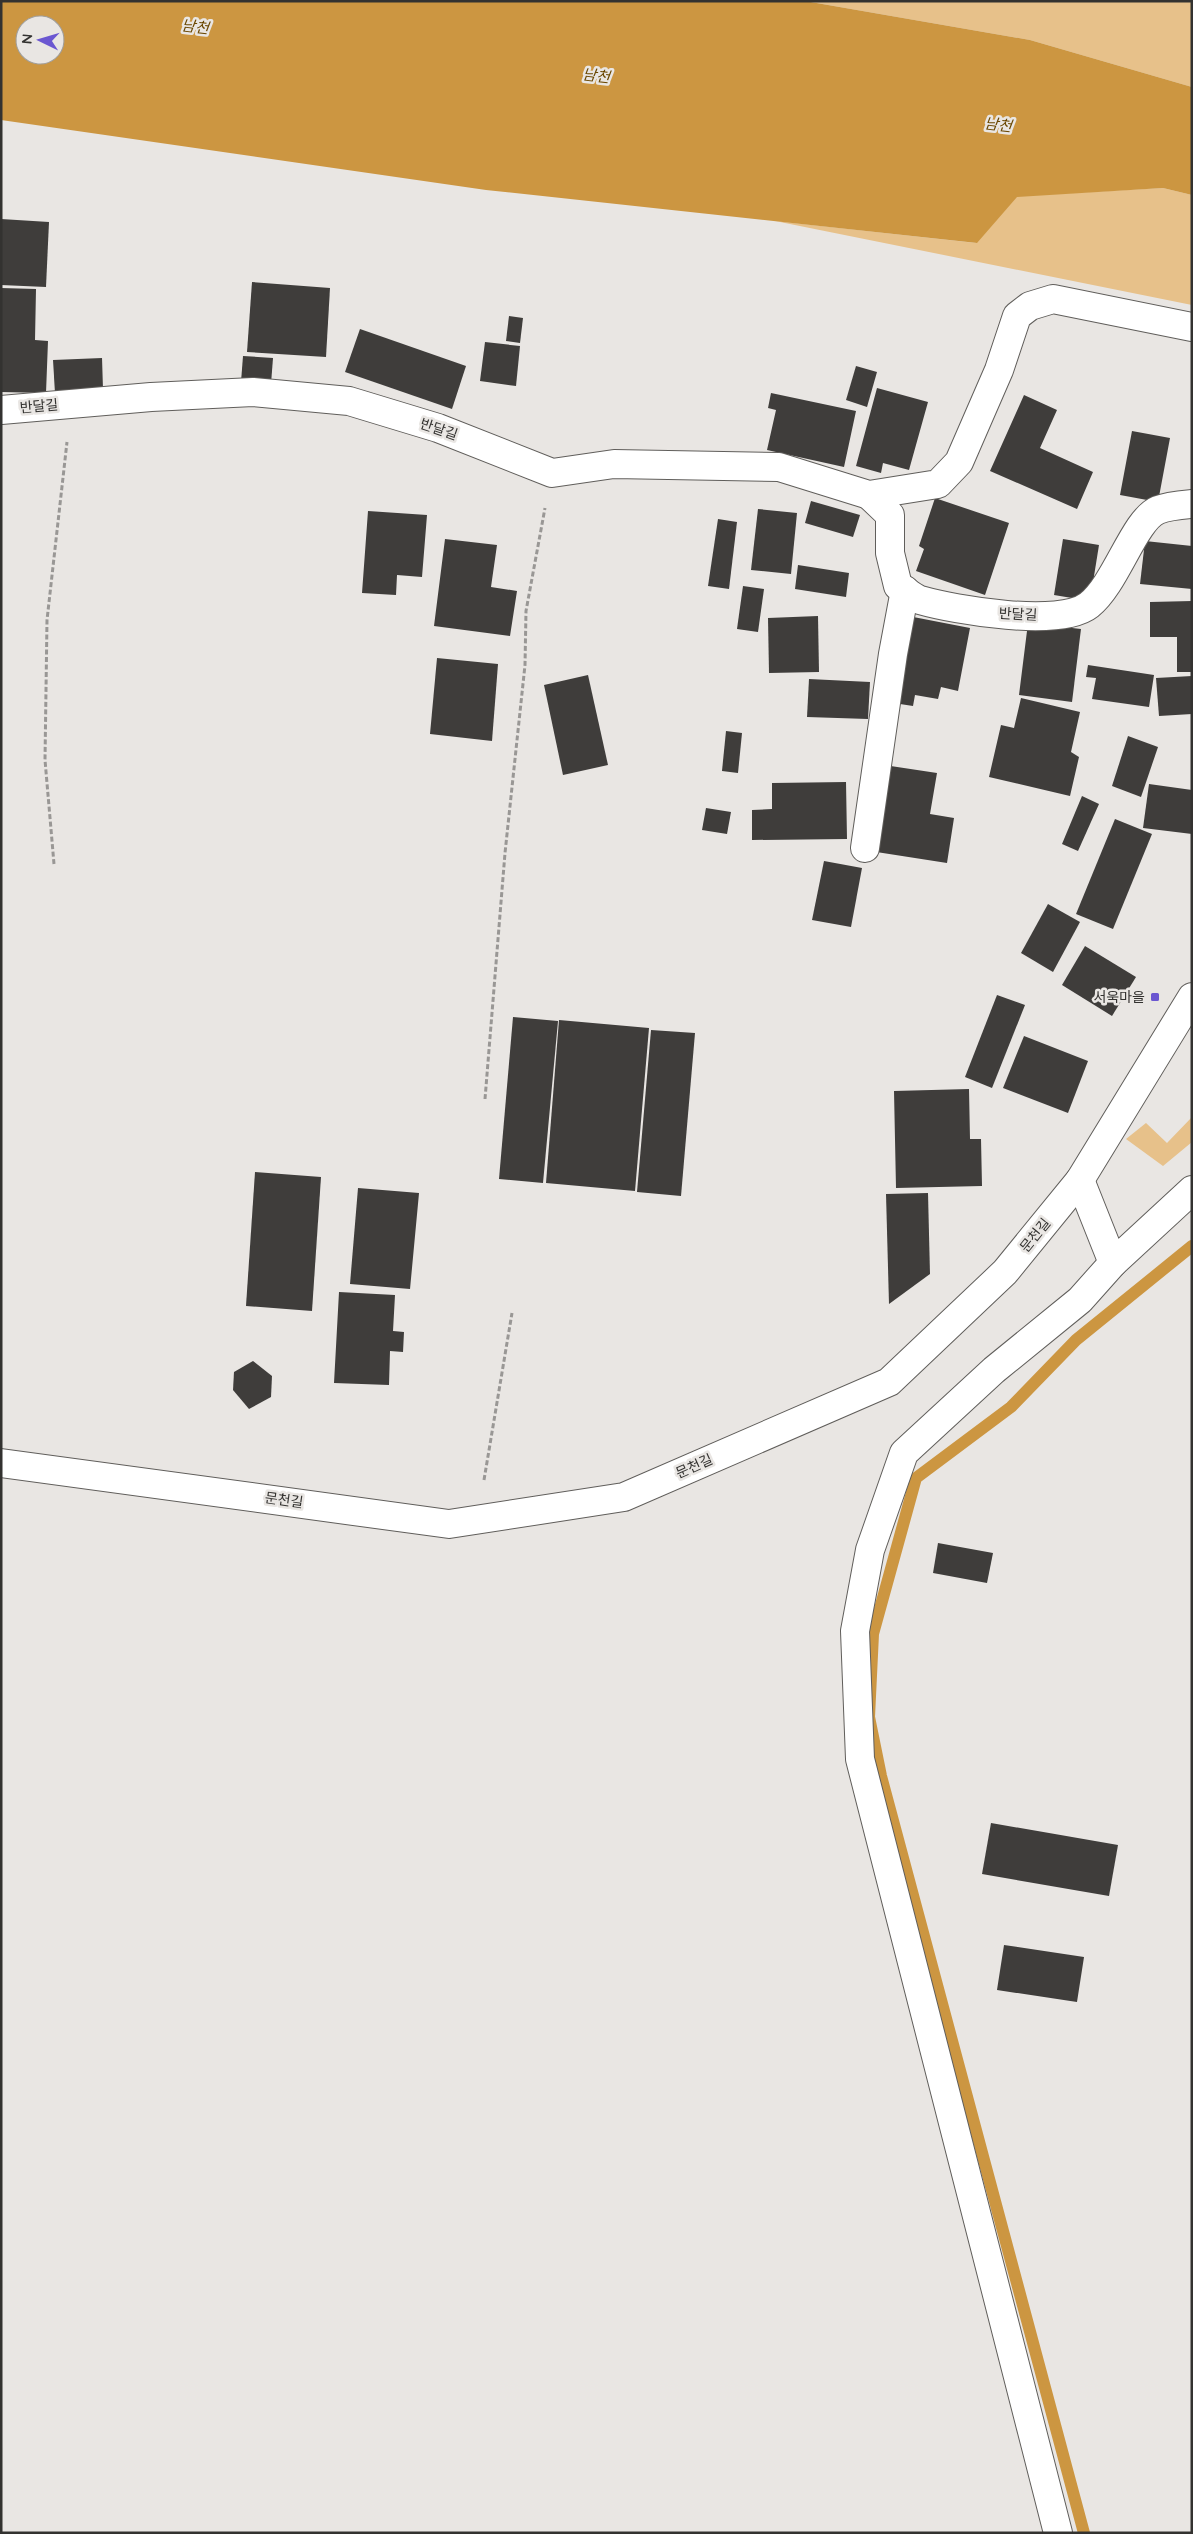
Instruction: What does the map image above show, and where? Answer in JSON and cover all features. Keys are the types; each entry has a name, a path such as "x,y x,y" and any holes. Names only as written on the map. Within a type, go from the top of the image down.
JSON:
{"street":[{"name":"반달길","path":"868,495 938,484 959,462 999,370 1018,316 1030,306 1053,299 1192,327"},
{"name":"반달길","path":"1,410 253,392 349,401 438,428 552,473 614,464 779,467 868,495 890,515 890,553 898,586 918,599 1004,615 1058,616 1088,606 1112,580 1141,525 1157,510 1192,504"},
{"path":"865,848 892,654 905,590"},
{"name":"문천길","path":"1,1463 449,1524 624,1497 889,1382 1005,1272 1080,1180 1192,998"},
{"path":"1080,1180 1113,1263"},
{"path":"1058,2533 860,1759 855,1631 870,1550 904,1452 994,1370 1080,1300 1113,1263 1192,1190"}],"path":[{"path":"54,864 45,760 46,620 71,404"},
{"path":"485,1099 505,853 525,665 526,611 552,473"},
{"path":"478,1520 512,1313"}],"shaded area":[{"path":"805,1 1192,1 1192,87 1030,40"},
{"path":"1163,188 1192,195 1192,305 775,221 976,243 1017,196"},
{"path":"1192,1117 1192,1142 1163,1166 1126,1139 1146,1123 1167,1143"}],"water":[{"name":"남천","path":"1,1 805,1 1030,40 1192,87 1192,195 1163,188 1017,197 977,243 486,190 1,120"}],"building":[{"path":"1,219 49,222 46,287 1,285"},
{"path":"252,282 330,288 326,357 247,352"},
{"path":"1,288 36,289 35,340 48,341 46,393 1,392"},
{"path":"509,316 523,318 520,343 506,341"},
{"path":"360,329 466,366 452,409 345,372"},
{"path":"485,342 520,346 516,386 480,381"},
{"path":"243,356 273,358 271,384 241,382"},
{"path":"102,358 103,390 55,393 53,360"},
{"path":"856,366 877,372 867,407 846,400"},
{"path":"877,388 928,402 909,470 883,463 881,473 856,466"},
{"path":"771,393 856,411 844,467 767,450 776,410 768,408"},
{"path":"1024,395 1057,410 1040,448 1093,472 1077,509 990,471"},
{"path":"1132,431 1170,438 1158,502 1120,495"},
{"path":"935,498 1009,523 985,595 916,571 924,549 919,546"},
{"path":"811,501 860,515 853,537 805,523"},
{"path":"758,509 797,513 791,574 751,570"},
{"path":"368,511 427,515 422,577 397,575 396,595 362,593"},
{"path":"718,519 737,522 729,589 708,586"},
{"path":"445,539 497,545 491,587 517,591 510,636 434,626"},
{"path":"1063,539 1099,545 1090,601 1054,595"},
{"path":"1145,541 1192,546 1192,589 1140,584"},
{"path":"798,565 849,573 846,597 795,589"},
{"path":"743,586 764,589 758,632 737,629"},
{"path":"1192,601 1192,672 1177,672 1177,637 1150,637 1150,602"},
{"path":"903,615 970,628 958,691 941,687 938,699 915,695 913,706 887,702"},
{"path":"818,616 819,672 769,673 768,618"},
{"path":"1028,623 1081,629 1072,702 1019,695"},
{"path":"437,658 498,664 492,741 430,734"},
{"path":"1088,665 1154,675 1149,707 1092,699 1096,678 1086,677"},
{"path":"588,675 608,765 563,775 544,685"},
{"path":"1192,676 1192,714 1159,716 1156,678"},
{"path":"809,679 870,682 868,719 807,717"},
{"path":"1021,698 1080,712 1071,752 1079,757 1070,796 989,777 1001,725 1014,728"},
{"path":"726,731 742,733 738,773 722,771"},
{"path":"1128,736 1158,747 1141,797 1112,786"},
{"path":"884,765 937,773 930,814 954,818 947,863 870,851"},
{"path":"846,782 847,839 752,840 752,810 772,809 772,783"},
{"path":"1149,784 1192,790 1192,834 1143,828"},
{"path":"1082,796 1099,804 1078,851 1062,844"},
{"path":"706,808 731,812 727,834 702,830"},
{"path":"1115,819 1152,834 1113,929 1076,914"},
{"path":"824,861 862,868 851,927 812,920"},
{"path":"1048,904 1080,922 1053,972 1021,953"},
{"path":"1085,946 1136,977 1112,1016 1062,985"},
{"path":"997,995 1025,1005 992,1088 965,1077"},
{"path":"513,1017 558,1021 543,1183 499,1179"},
{"path":"559,1020 649,1028 635,1191 546,1183"},
{"path":"651,1030 695,1033 681,1196 637,1192"},
{"path":"1024,1036 1088,1061 1068,1113 1003,1088"},
{"path":"969,1089 970,1139 981,1139 982,1186 896,1188 894,1091"},
{"path":"255,1172 321,1177 312,1311 246,1306"},
{"path":"358,1188 419,1193 410,1289 350,1284"},
{"path":"928,1193 930,1274 889,1304 886,1194"},
{"path":"339,1292 395,1295 393,1331 404,1332 403,1352 390,1351 389,1385 334,1383"},
{"path":"253,1361 272,1376 271,1397 249,1409 233,1390 234,1372"},
{"path":"938,1543 993,1553 987,1583 933,1573"},
{"path":"991,1823 1118,1845 1109,1896 982,1874"},
{"path":"1004,1945 1084,1957 1077,2002 997,1990"}],"waterway":[{"path":"1084,2533 881,1776 869,1717 873,1634 916,1478 1011,1407 1076,1340 1192,1246"}],"place":[{"name":"서욱마을","path":"1155,997"}]}
